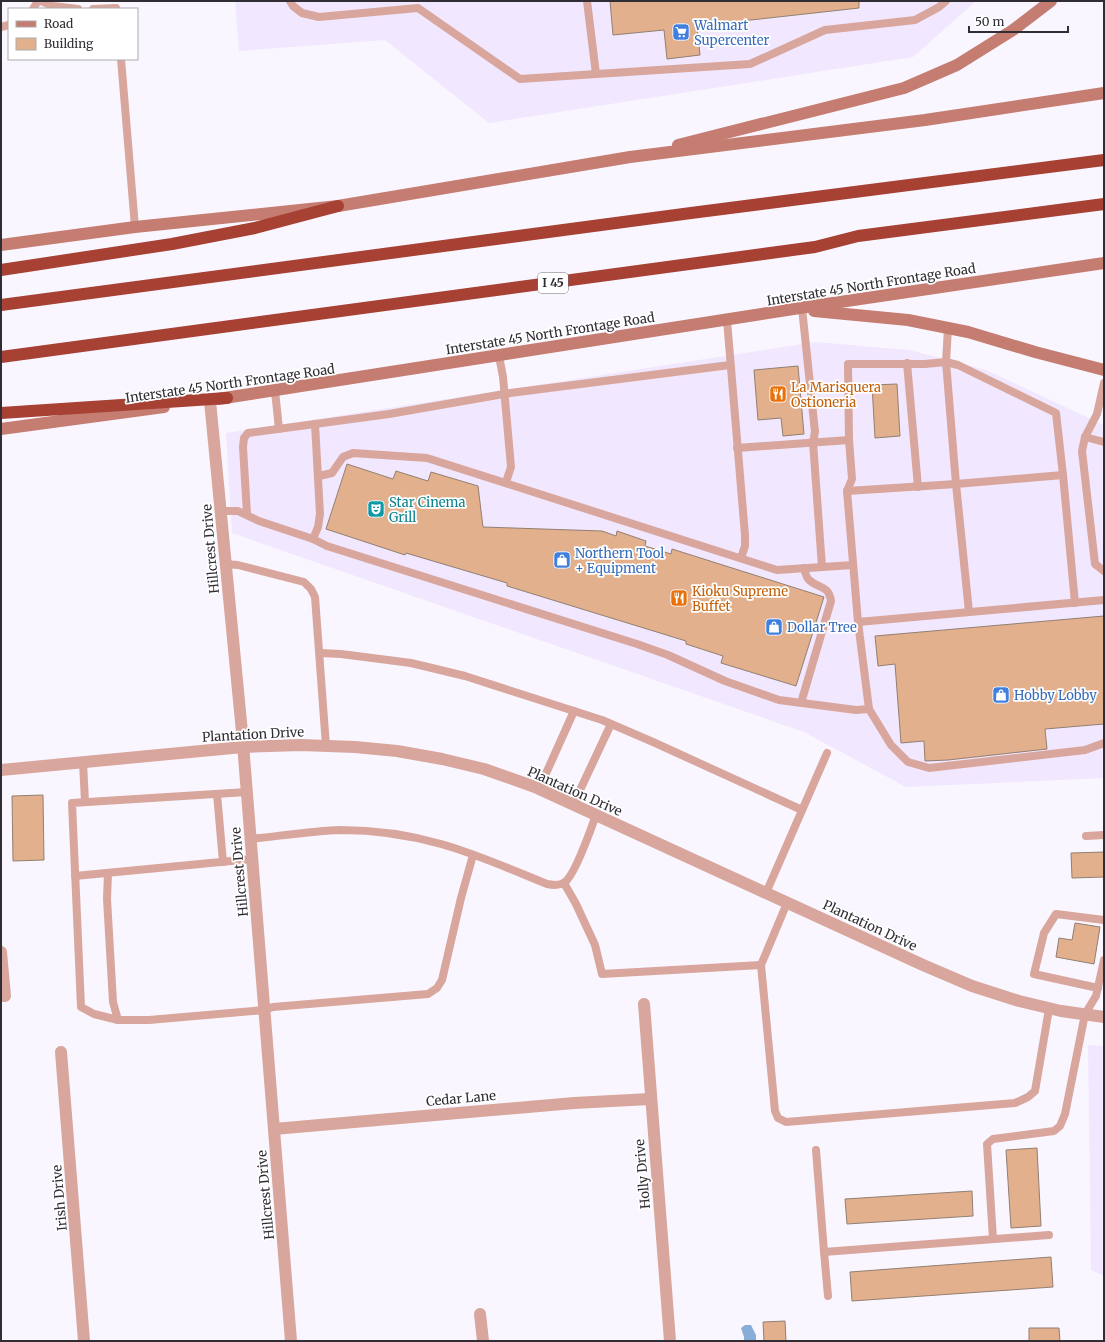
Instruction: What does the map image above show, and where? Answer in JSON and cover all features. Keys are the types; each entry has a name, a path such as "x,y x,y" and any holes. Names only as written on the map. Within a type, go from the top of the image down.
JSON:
{"highway":[{"path":"1,305 676,215 1104,160"},
{"name":"I 45","path":"1,357 815,247 858,236 1104,204"},
{"path":"1,270 172,244 255,228 338,206"},
{"path":"1,413 227,398"}],"main road":[{"path":"630,158 904,88 957,65 1013,30 1051,1"},
{"path":"1,245 135,227 338,206 630,158 925,120 1104,93"},
{"name":"Interstate 45 North Frontage Road","path":"1,429 210,401 804,308 1104,263"},
{"path":"804,308 809,310 908,320 968,332 1035,352 1104,370"}],"street":[{"name":"Hillcrest Drive","path":"210,401 243,747 291,1341"},
{"name":"Plantation Drive","path":"1,770 243,747 301,745 355,747 396,751 442,759 484,770 539,789 972,986 1049,1008 1104,1017"},
{"path":"1,952 3,996"},
{"name":"Holly Drive","path":"644,1004 650,1099 670,1341"},
{"name":"Irish Drive","path":"61,1052 84,1341"},
{"name":"Cedar Lane","path":"274,1129 574,1103 650,1099"},
{"path":"480,1314 483,1341"}],"lane":[{"path":"42,1 53,6 70,8"},
{"path":"290,1 293,6 302,13 319,17 418,8 520,79 750,64 825,30 915,20 939,7 946,1"},
{"path":"587,1 596,74"},
{"path":"101,8 116,6"},
{"path":"121,60 135,227"},
{"path":"804,308 815,432 813,442 822,567"},
{"path":"727,320 745,535 745,546 741,558"},
{"path":"948,328 946,362 956,484 969,612"},
{"path":"499,356 511,467 506,482"},
{"path":"1075,603 1056,413 958,365 946,362 925,364 848,364 849,440 852,479 847,491 858,622 869,709 891,745 908,762 929,768 1085,750 1104,743"},
{"path":"908,363 918,486"},
{"path":"247,514 243,447 244,438 248,433 389,414 504,394 730,365"},
{"path":"1104,382 1097,414 1085,437 1082,451 1095,564 1104,571"},
{"path":"275,391 279,429"},
{"path":"313,539 318,527 320,514 315,424"},
{"path":"1085,437 1104,442"},
{"path":"737,448 849,440"},
{"path":"319,476 332,473 343,457 353,453 427,458 506,482 777,570 853,565"},
{"path":"847,491 1063,475"},
{"path":"221,511 238,511 259,521 313,539 327,546 637,644 668,655 732,683 778,700 856,710 869,709"},
{"path":"226,564 238,565 304,582 311,589 315,597 326,746"},
{"path":"801,703 831,601 828,590 810,581 804,568"},
{"path":"858,622 1104,600"},
{"path":"320,653 341,654 411,663 465,676 574,711 611,724 802,810"},
{"path":"539,789 574,711"},
{"path":"573,805 611,724"},
{"path":"766,893 827,753"},
{"path":"83,762 85,802"},
{"path":"246,792 72,803 81,1007 94,1014 118,1020 149,1020 264,1010 273,1007 428,994 437,988 442,980 461,898 473,855"},
{"path":"217,794 223,862"},
{"path":"250,839 340,830 368,831 402,835 441,844 547,884 556,885 564,883 571,874 584,847 596,815"},
{"path":"1086,836 1104,835"},
{"path":"75,876 252,859"},
{"path":"108,873 107,899 113,1002 118,1020"},
{"path":"564,883 576,904 595,945 602,974 761,965"},
{"path":"787,903 761,965 775,1111 778,1118 786,1122 1015,1103 1028,1098 1034,1091 1049,1008"},
{"path":"1098,988 1034,974 1044,933 1056,914 1104,920"},
{"path":"993,1239 987,1144 993,1139 1054,1131 1060,1126 1065,1114 1085,1014 1096,996 1104,960"},
{"path":"816,1150 828,1296"},
{"path":"824,1252 1048,1235"}],"shaded area":[{"path":"235,1 976,1 913,57 489,123 385,40 239,51"},
{"path":"816,342 909,350 986,370 1104,425 1104,778 906,787 804,732 232,533 226,433"},
{"path":"1088,1045 1104,1046 1104,1276 1091,1270"}],"water":[{"path":"745,1325 751,1325 756,1335 756,1341 744,1341 741,1328"}],"building":[{"name":"Walmart Supercenter","path":"610,1 859,1 859,8 697,26 700,55 667,59 664,30 613,35"},
{"name":"La Marisquera Ostioneria","path":"798,366 804,434 783,436 781,418 758,420 754,370"},
{"path":"897,384 900,436 875,438 872,385"},
{"path":"347,464 393,479 396,471 428,481 431,472 478,486 483,527 602,531 616,536 617,531 646,541 645,546 671,554 672,549 824,597 796,686 721,663 723,656 686,644 686,641 507,586 507,583 406,553 405,555 326,529"},
{"name":"Hobby Lobby","path":"1104,616 1104,724 1045,729 1047,749 948,760 925,761 924,741 901,743 895,664 878,666 875,636"},
{"path":"43,795 44,860 13,861 12,796"},
{"path":"1104,852 1104,877 1072,878 1071,853"},
{"path":"1075,923 1100,927 1094,964 1056,957 1059,938 1072,940"},
{"path":"1037,1148 1041,1226 1011,1228 1006,1150"},
{"path":"972,1191 973,1216 847,1224 845,1199"},
{"path":"1051,1257 1053,1287 852,1301 850,1272"},
{"path":"785,1321 786,1341 764,1341 763,1322"},
{"path":"1029,1328 1059,1328 1060,1341 1029,1341"}],"place":[{"name":"Walmart Supercenter","path":"681,32"},
{"name":"La Marisquera Ostioneria","path":"778,394"},
{"name":"Star Cinema Grill","path":"376,509"},
{"name":"Northern Tool + Equipment","path":"562,560"},
{"name":"Kioku Supreme Buffet","path":"679,598"},
{"name":"Dollar Tree","path":"774,627"},
{"name":"Hobby Lobby","path":"1001,695"}]}
